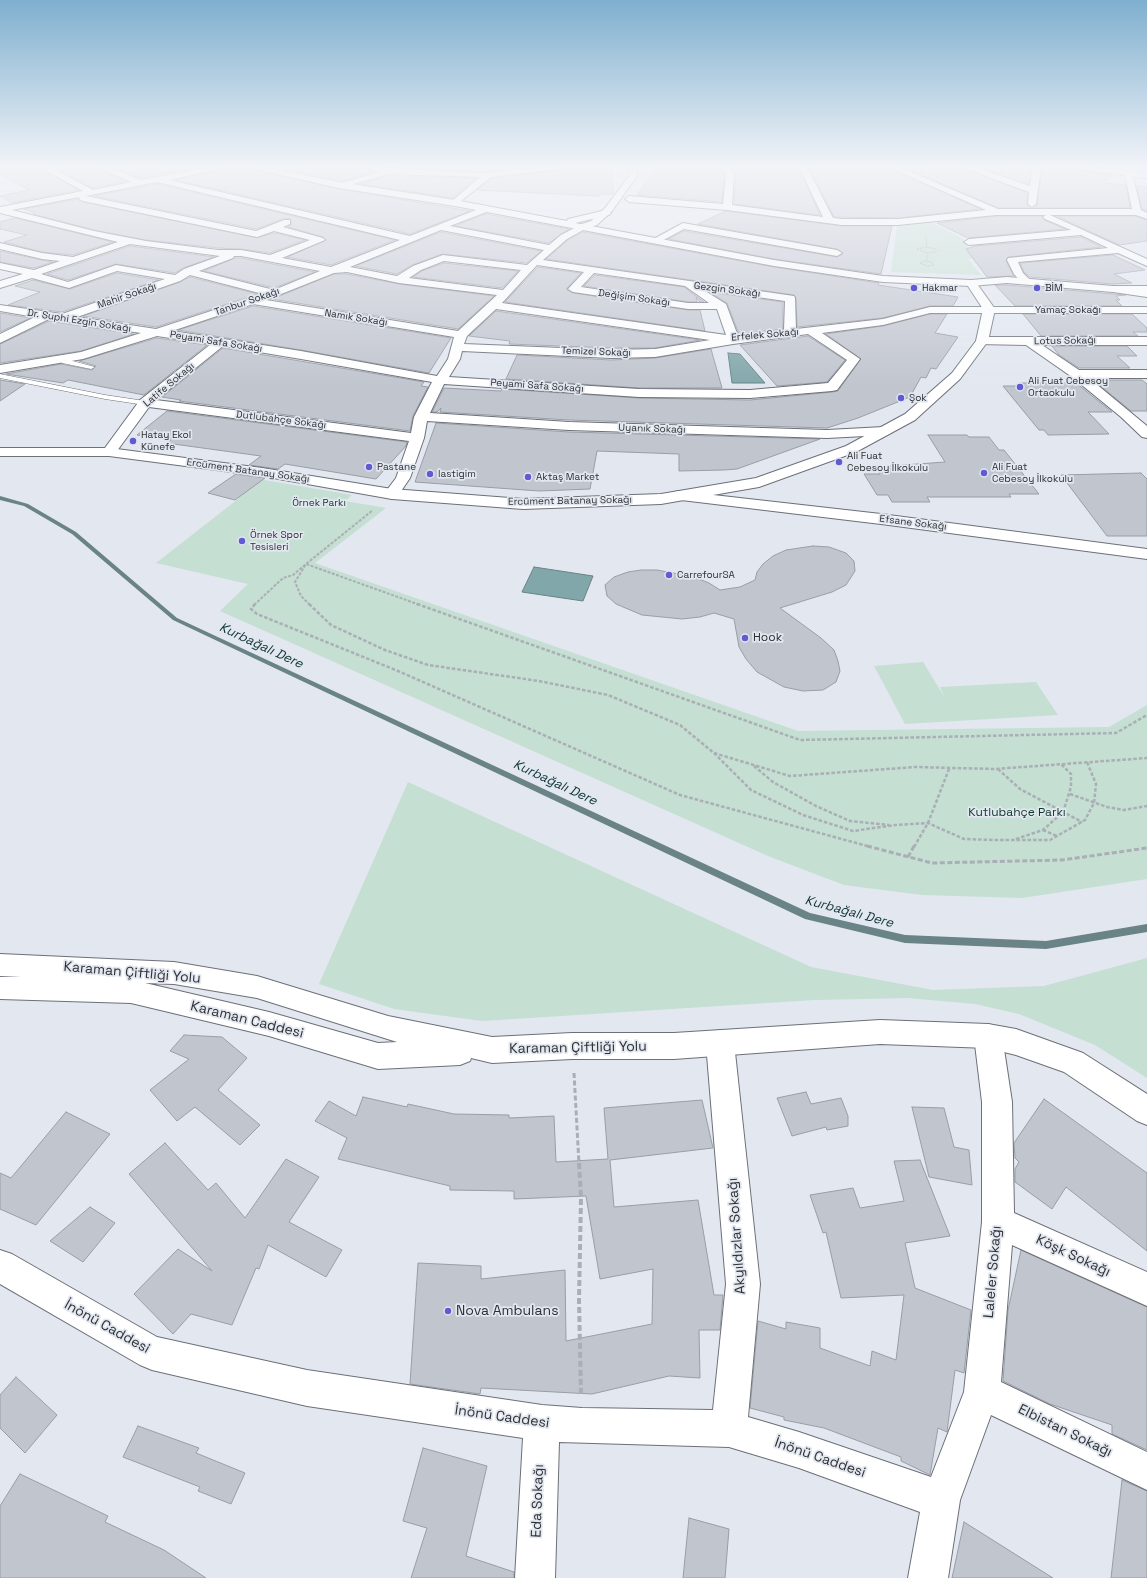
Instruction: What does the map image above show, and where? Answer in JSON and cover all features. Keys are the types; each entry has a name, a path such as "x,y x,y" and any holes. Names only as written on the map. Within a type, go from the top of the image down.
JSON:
{"street":[{"path":"0,285 76,260 128,241"},
{"path":"134,241 182,248 272,258 331,270 347,269 398,280 503,294"},
{"path":"272,258 318,241"},
{"name":"Tanbur Sokağı","path":"0,370 83,355 158,332 274,293 406,241"},
{"path":"511,241 551,248"},
{"path":"392,494 403,478 417,438 421,417 440,380 454,359 461,335 494,305 531,265 560,241"},
{"path":"659,241 828,271 883,279 971,283 1006,280 1147,289"},
{"path":"767,241 837,253"},
{"path":"828,271 842,241"},
{"path":"968,242 984,241"},
{"path":"1100,241 1147,263"},
{"path":"0,246 42,256 76,260"},
{"path":"1026,281 1019,274 1012,260 1147,251"},
{"name":"Mahir Sokağı","path":"62,318 176,279 188,271 236,253"},
{"name":"Gezgin Sokağı","path":"398,280 418,268 443,258 592,270 689,285 790,298 790,333"},
{"path":"0,266 35,273 37,277 69,284 116,268 176,279"},
{"name":"Değişim Sokağı","path":"592,270 573,290 688,306 722,306"},
{"path":"188,271 274,293"},
{"path":"971,283 989,309"},
{"path":"689,285 722,306 733,340"},
{"path":"1113,288 1147,294"},
{"name":"Namık Sokağı","path":"251,301 461,335"},
{"name":"Erfelek Sokağı","path":"494,305 733,340 883,322 930,310 989,309"},
{"name":"Dr. Suphi Ezgin Sokağı","path":"0,308 158,332"},
{"name":"Yamaç Sokağı","path":"989,309 1147,310"},
{"name":"Ercüment Batanay Sokağı","path":"0,452 109,452 262,472 392,494 523,504 660,499 759,482 851,449 910,417 956,376 982,341 989,309"},
{"path":"0,339 46,316"},
{"name":"Peyami Safa Sokağı","path":"158,332 440,380 639,393 750,394 832,387 854,358 811,331"},
{"name":"Temizel Sokağı","path":"458,347 611,354 655,353 733,340"},
{"name":"Lotus Sokağı","path":"982,341 1147,341"},
{"name":"Latife Sokağı","path":"109,452 145,403 221,342"},
{"path":"1030,342 1076,374 1126,414 1147,434"},
{"path":"1076,374 1147,374"},
{"name":"Dutlubahçe Sokağı","path":"145,403 417,438"},
{"path":"1126,414 1147,414"},
{"name":"Uyanık Sokağı","path":"421,417 569,426 827,434 884,431"},
{"name":"Efsane Sokağı","path":"678,496 888,520 1147,554"},
{"name":"Karaman Çiftliği Yolu","path":"0,965 174,973 257,987 388,1028 492,1050 572,1046 674,1046 880,1032 988,1036 1016,1042 1073,1062 1147,1111"},
{"name":"Karaman Caddesi","path":"0,988 131,991 269,1024 378,1056 492,1050"},
{"name":"Laleler Sokağı","path":"941,1500 982,1392 998,1222 997,1102 988,1036"},
{"name":"Akyıldızlar Sokağı","path":"720,1043 743,1284 729,1429"},
{"name":"Köşk Sokağı","path":"998,1222 1147,1289"},
{"name":"İnönü Caddesi","path":"0,1266 152,1353 307,1388 542,1423 582,1426 729,1429 799,1450 941,1500"},
{"name":"Elbistan Sokağı","path":"982,1392 1147,1471"},
{"name":"Eda Sokağı","path":"535,1578 542,1423"},
{"path":"928,1578 941,1500"}],"lane":[{"path":"65,358 65,361 91,367"},
{"path":"0,376 105,397 145,403"}],"path":[{"path":"926,241 927,247"},
{"path":"927,247 937,250 927,253 917,249 927,247"},
{"path":"927,253 927,262"},
{"path":"379,506 293,575 283,578 255,603 251,609 257,614 398,671 680,795 908,857 932,863 1062,860 1147,848"},
{"path":"306,564 800,740 1116,733 1147,715"},
{"path":"306,564 295,582 301,596 331,625 337,628 385,650 428,665 539,682 608,695 680,725 714,753 751,790 803,815 853,832 895,825 928,823 964,839 1050,840 1085,820 1094,803 1096,784 1087,762"},
{"path":"714,753 790,776 915,768 949,770 998,768 1147,758"},
{"path":"1014,840 1043,830 1063,812 1070,794 1071,774 1061,763"},
{"path":"752,764 773,782 816,806 850,821 895,825"},
{"path":"998,768 1020,789 1082,822"},
{"path":"908,857 928,823 949,770"},
{"path":"1070,794 1094,803 1124,810 1147,806"},
{"path":"1043,830 1057,836"},
{"path":"572,1046 581,1198 579,1300 582,1426"}],"green space":[{"path":"895,241 964,241 975,258 968,259 981,275 891,272"},
{"name":"Kutlubahçe Parkı","path":"258,479 352,495 345,501 386,508 315,563 798,731 1109,727 1147,705 1147,879 1022,898 922,895 844,885 768,856 220,611 248,584 156,563 238,499"},
{"path":"923,662 945,698 940,687 1036,682 1058,715 905,724 874,666"},
{"path":"408,782 811,967 933,990 1044,986 1147,958 1147,1078 1095,1045 1019,1014 975,1004 908,998 814,1000 482,1021 394,1009 319,984"}],"shaded area":[{"path":"728,353 740,354 765,383 732,383"},
{"path":"534,567 593,576 583,601 522,592"}],"building":[{"path":"8,241 107,241 113,242 73,255 42,252 4,242"},
{"path":"152,241 303,241 270,253 241,249"},
{"path":"325,241 393,241 331,265 287,257"},
{"path":"419,241 486,241 541,251 527,263 442,254 412,265 397,274 355,266"},
{"path":"536,241 552,241 549,243"},
{"path":"567,241 630,241 774,267 879,283 878,285 958,297 953,306 930,306 883,318 797,327 796,298 794,295 546,259"},
{"path":"678,241 741,241 837,257 843,254 837,249 791,241 889,241 881,274 774,259"},
{"path":"1038,241 1088,241 1101,247 1008,257 1006,261 1014,276 987,277 966,249 975,246"},
{"path":"1110,241 1147,241 1147,241 1119,245"},
{"path":"130,246 214,257 183,268 175,273 116,264 68,280 47,274"},
{"path":"0,251 53,262 34,268 0,262"},
{"path":"1113,255 1145,270 1114,274 1132,283 1113,284 1030,277 1024,272 1020,263"},
{"path":"235,258 315,272 274,288 204,271"},
{"path":"444,263 518,271 502,288 413,277 422,271"},
{"path":"538,267 581,273 567,288 567,290 573,293 688,310 700,310 705,331 505,302"},
{"path":"117,273 159,280 62,312 8,305 40,292 15,286 33,280 70,289"},
{"path":"334,274 347,274 399,284 494,296 458,329 272,299"},
{"path":"595,275 684,287 704,302 700,302 696,297 697,302 688,302 584,286"},
{"path":"190,277 258,294 156,327 83,316 180,282"},
{"path":"995,285 1126,295 1116,296 1120,300 1116,300 1122,306 1015,306"},
{"path":"709,292 783,302 783,329 739,334 727,303"},
{"path":"253,306 451,338 429,373 178,330"},
{"path":"496,311 700,340 655,348 611,348 509,344 510,341 469,336"},
{"path":"0,313 30,318 0,332"},
{"path":"930,314 947,314 935,333 958,337 936,369 931,368 926,378 921,377 910,397 858,418 827,428 569,420 440,412 441,408 437,412 432,412 444,388 501,391 502,389 639,398 750,400 838,391 861,359 826,334 883,326"},
{"path":"1023,314 1132,314 1147,328 1147,332 1133,332 1138,336 1041,336"},
{"path":"49,321 134,334 81,351 0,363 0,344"},
{"path":"808,336 845,360 827,382 777,386 740,345"},
{"path":"157,338 207,345 144,395 68,380 63,383 6,374 61,364 92,370 96,366 79,361"},
{"path":"1052,346 1127,346 1137,356 1117,356 1130,368 1079,368 1059,355"},
{"path":"223,348 424,382 421,386 428,387 413,416 410,431 179,401 181,400 162,397"},
{"path":"711,349 722,388 639,388 506,379 517,355 611,360 655,358"},
{"path":"0,380 25,384 0,401"},
{"path":"1093,380 1142,380 1147,384 1147,411 1131,411"},
{"name":"Ali Fuat Cebesoy Ortaokulu","path":"1022,383 1076,383 1112,412 1088,412 1109,434 1048,435 1044,430 1039,430 1003,386 1024,386"},
{"path":"167,411 407,442 406,446 376,479 285,464 278,469 249,465 261,456 166,443 171,440 137,435"},
{"path":"436,423 569,432 820,439 737,469 724,470 679,471 679,454 597,451 590,489 539,491 415,482"},
{"path":"928,435 967,435 969,437 989,437 999,450 1004,450 1039,494 1009,494 1011,497 927,497 930,502 892,502 888,495 877,495 864,474 880,474 876,467 945,462"},
{"path":"1141,473 1147,479 1147,536 1107,536 1061,475"},
{"path":"236,474 265,478 235,500 208,493"},
{"path":"813,546 829,547 846,553 854,561 855,571 846,585 832,592 780,608 821,638 834,650 840,671 836,682 823,690 803,691 784,687 757,672 746,659 739,647 734,619 714,613 700,617 682,619 642,615 616,604 607,596 605,585 614,577 628,572 641,570 657,570 694,577 709,583 720,590 740,587 755,580 757,572 763,564 773,556 786,550"},
{"path":"184,1035 222,1037 247,1058 218,1090 260,1125 240,1145 195,1107 177,1121 150,1090 189,1059 170,1051"},
{"path":"806,1092 811,1104 841,1098 848,1116 848,1126 827,1130 826,1127 792,1136 777,1098"},
{"path":"363,1097 407,1107 408,1104 454,1114 509,1115 509,1118 554,1116 556,1162 608,1159 604,1108 702,1100 713,1148 610,1160 614,1207 698,1200 714,1295 723,1295 720,1330 699,1330 700,1378 669,1376 592,1394 481,1388 480,1394 410,1384 418,1263 481,1266 481,1279 565,1270 566,1341 652,1324 653,1269 600,1279 586,1196 514,1199 514,1191 450,1190 450,1186 338,1159 347,1138 315,1121 329,1101 356,1116"},
{"path":"1044,1099 1147,1173 1147,1251 1066,1187 1052,1209 1015,1182 1015,1169 1019,1162 1015,1158 1014,1143"},
{"path":"912,1107 944,1108 954,1147 969,1150 972,1185 929,1177"},
{"path":"66,1112 110,1134 36,1225 0,1209 0,1173 11,1178"},
{"path":"165,1143 208,1190 216,1183 245,1218 286,1159 319,1177 289,1222 342,1250 326,1277 268,1245 259,1269 256,1268 232,1325 191,1314 173,1334 134,1294 178,1249 212,1271 129,1174"},
{"path":"920,1160 950,1236 905,1243 915,1288 971,1310 964,1373 955,1370 947,1432 938,1428 930,1475 901,1461 901,1457 824,1428 784,1420 784,1417 750,1408 758,1321 786,1329 786,1322 820,1328 820,1348 870,1366 872,1351 896,1360 904,1295 841,1298 826,1232 823,1233 810,1195 853,1188 860,1208 904,1201 894,1161"},
{"path":"90,1207 115,1223 83,1262 50,1241"},
{"path":"1021,1250 1147,1307 1147,1450 1112,1434 1112,1425 1050,1404 1003,1381 1008,1310"},
{"path":"16,1377 57,1415 25,1453 0,1428 0,1395"},
{"path":"138,1426 199,1448 196,1453 245,1473 231,1504 198,1491 200,1487 123,1457"},
{"path":"423,1448 487,1466 466,1556 514,1572 514,1578 411,1578 427,1528 403,1521"},
{"path":"20,1474 108,1516 105,1522 164,1550 206,1578 0,1578 0,1506"},
{"path":"1122,1480 1147,1491 1147,1578 1111,1578"},
{"path":"689,1518 729,1529 725,1578 683,1578"},
{"path":"964,1522 1053,1578 952,1578"}],"waterway":[{"name":"Kurbağalı Dere","path":"0,498 26,505 74,533 175,619 808,916 905,939 1046,945 1147,928"}],"place":[{"name":"Hakmar","path":"914,288"},
{"name":"BİM","path":"1037,288"},
{"name":"Ali Fuat Cebesoy Ortaokulu","path":"1020,387"},
{"name":"Şok","path":"901,398"},
{"name":"Hatay Ekol Künefe","path":"133,441"},
{"name":"Ali̇ Fuat Cebesoy İlkokulu","path":"839,462"},
{"name":"Pastane","path":"369,467"},
{"name":"Ali Fuat Cebesoy İlkokulu","path":"984,473"},
{"name":"lastigim","path":"430,474"},
{"name":"Aktaş Market","path":"528,477"},
{"name":"Örnek Spor Tesisleri","path":"242,541"},
{"name":"CarrefourSA","path":"669,575"},
{"name":"Hook","path":"745,638"},
{"name":"Nova Ambulans","path":"448,1311"}],"park label":[{"name":"Örnek Parkı","path":"319,503"}]}
